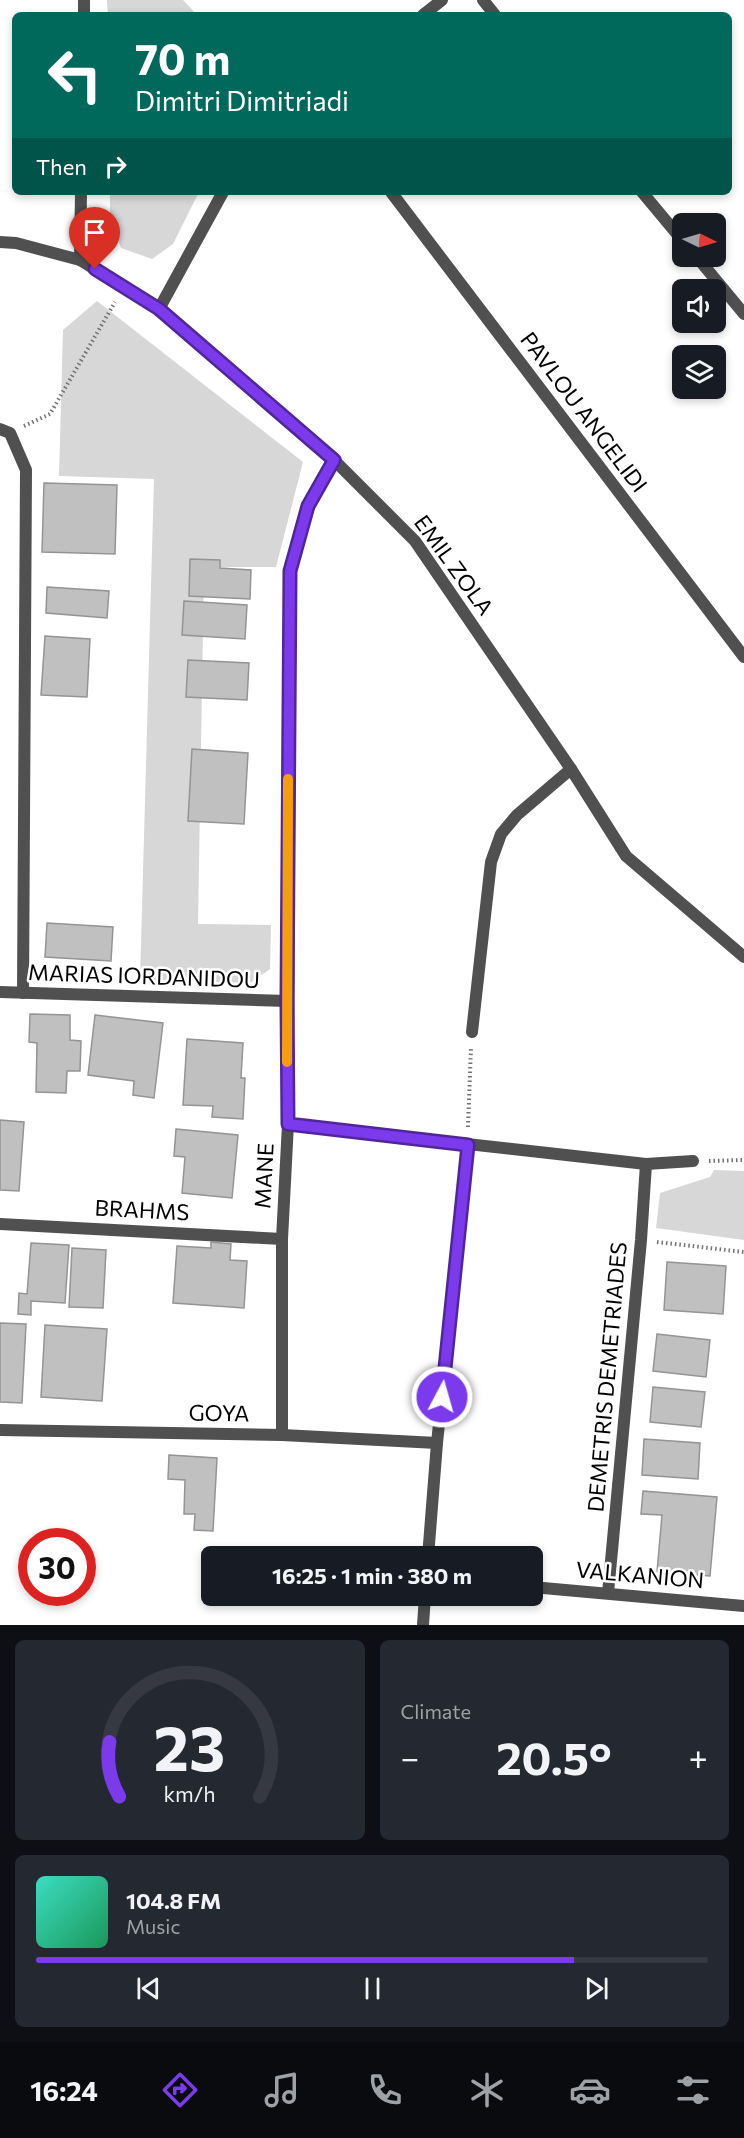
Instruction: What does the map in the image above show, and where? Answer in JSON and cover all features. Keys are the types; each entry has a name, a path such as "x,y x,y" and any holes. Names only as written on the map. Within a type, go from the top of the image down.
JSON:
{"street":[{"path":"427,12 442,0"},
{"path":"483,0 493,12"},
{"path":"80,260 81,195"},
{"path":"159,309 221,195"},
{"name":"PAVLOU ANGELIDI","path":"393,195 744,657"},
{"path":"644,195 672,228"},
{"name":"EMIL ZOLA","path":"0,242 15,243 80,260 159,309 334,460 415,541 571,770 626,856 744,957"},
{"path":"705,267 744,314"},
{"path":"5,431 26,470 23,993"},
{"name":"MANE","path":"282,1435 282,1239 288,1124 290,571 308,506 334,460"},
{"path":"472,1032 491,862 501,834 517,815 571,770"},
{"name":"MARIAS IORDANIDOU","path":"0,992 287,1001"},
{"path":"288,1124 646,1164 693,1161"},
{"path":"429,1546 437,1443 468,1145"},
{"name":"DEMETRIS DEMETRIADES","path":"608,1593 642,1240 646,1164"},
{"name":"BRAHMS","path":"0,1224 282,1239"},
{"name":"GOYA","path":"0,1430 282,1435 437,1443"},
{"name":"VALKANION","path":"543,1588 744,1606"},
{"path":"423,1625 424,1606"}],"path":[{"path":"5,431 50,414 124,287"},
{"path":"468,1145 472,1032"},
{"path":"693,1161 744,1160"},
{"path":"642,1240 744,1252"}],"shaded area":[{"path":"107,0 183,0 194,12 108,12"},
{"path":"110,195 198,195 173,244 152,259 121,248 110,215"},
{"path":"97,301 303,462 276,567 204,567 198,924 271,925 270,969 250,983 140,980 154,479 59,476 63,330"},
{"path":"714,1170 744,1171 744,1240 656,1228 660,1193 710,1177"}],"building":[{"path":"44,483 117,485 115,554 42,552"},
{"path":"190,559 220,560 220,568 251,570 250,599 189,596"},
{"path":"47,587 109,591 107,618 46,613"},
{"path":"184,601 247,605 245,639 182,635"},
{"path":"45,636 90,639 87,697 41,695"},
{"path":"188,660 249,663 247,700 186,697"},
{"path":"192,749 248,753 244,824 188,821"},
{"path":"47,923 113,927 111,961 45,957"},
{"path":"30,1014 70,1015 70,1040 81,1041 80,1071 67,1071 66,1093 36,1092 37,1043 29,1042"},
{"path":"95,1015 163,1023 154,1098 133,1095 134,1081 88,1075"},
{"path":"187,1039 243,1043 241,1078 245,1078 243,1119 212,1117 213,1106 183,1105"},
{"path":"0,1120 24,1122 19,1191 0,1190"},
{"path":"176,1129 238,1135 232,1198 182,1193 185,1157 174,1156"},
{"path":"211,1242 231,1244 230,1260 247,1261 244,1308 173,1303 177,1246 211,1248"},
{"path":"31,1243 69,1245 65,1303 31,1301 31,1315 18,1314 19,1293 27,1294"},
{"path":"72,1248 106,1250 103,1308 69,1307"},
{"path":"667,1262 726,1266 723,1314 664,1310"},
{"path":"0,1323 26,1324 22,1403 0,1402"},
{"path":"45,1325 107,1329 102,1401 41,1397"},
{"path":"657,1334 710,1340 706,1377 653,1371"},
{"path":"653,1387 705,1392 701,1427 650,1422"},
{"path":"644,1439 700,1443 698,1479 642,1475"},
{"path":"169,1455 217,1458 213,1531 194,1530 195,1514 184,1514 185,1480 168,1479"},
{"path":"643,1491 717,1497 710,1576 657,1572 662,1515 641,1514"}],"slow traffic":[{"path":"287,1062 288,779"}],"route":[{"path":"95,269 159,309 334,460 308,506 290,571 288,1124 468,1145 442,1397"}]}
